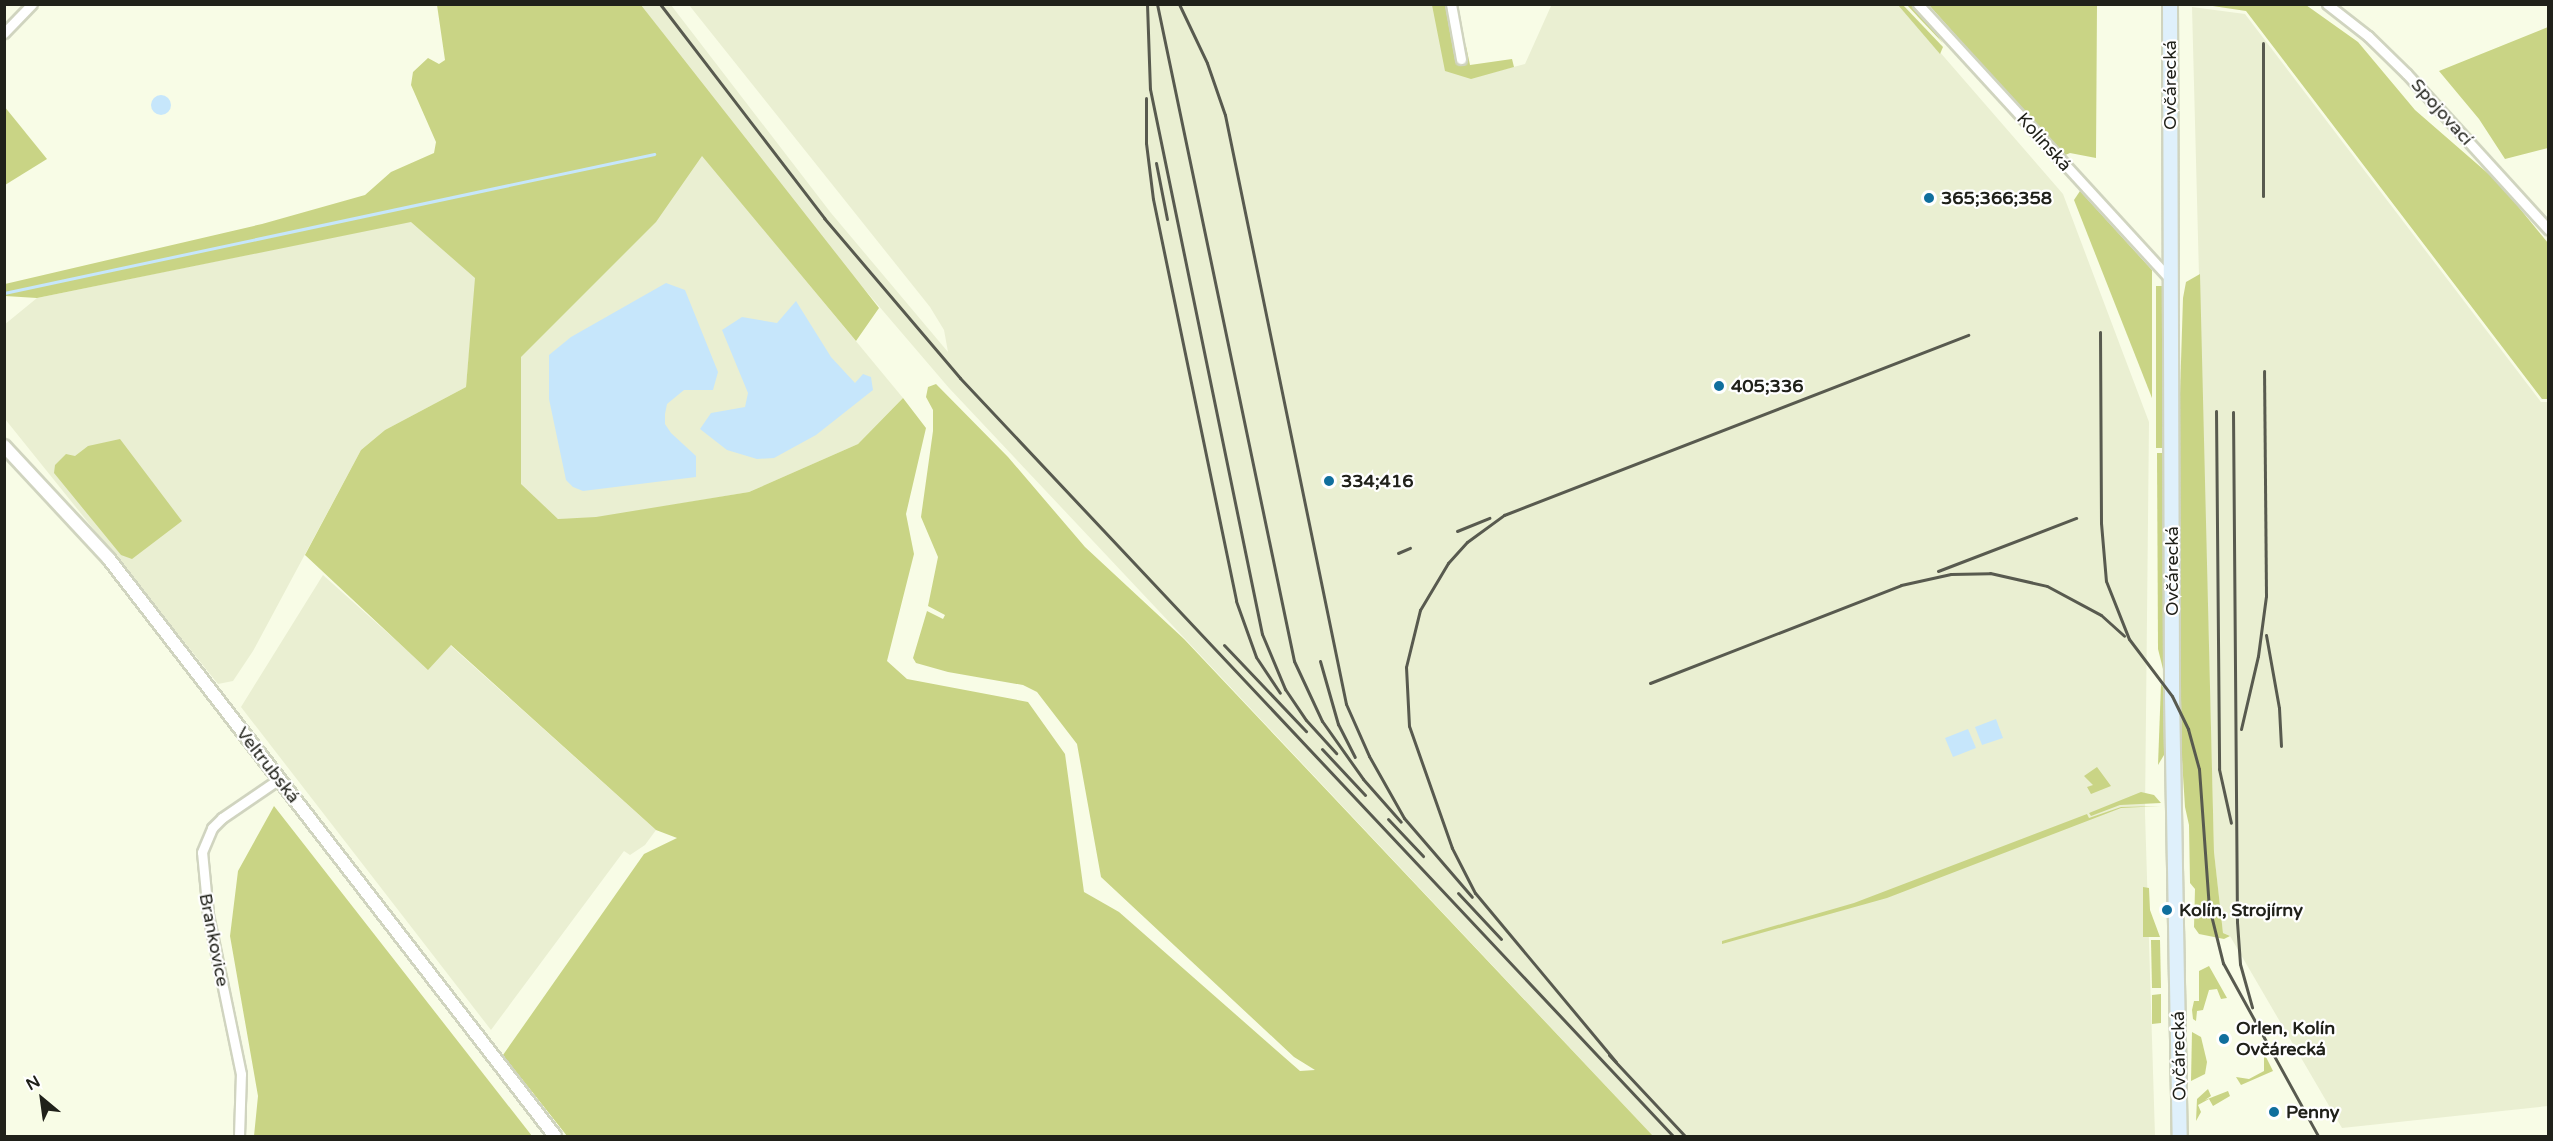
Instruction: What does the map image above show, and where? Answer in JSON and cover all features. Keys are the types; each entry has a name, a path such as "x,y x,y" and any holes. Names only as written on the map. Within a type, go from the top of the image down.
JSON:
{"main road":[{"name":"Ovčárecká","path":"2170,4 2172,696 2180,1137"}],"street":[{"path":"4,33 32,4"},
{"path":"1451,4 1461,59"},
{"name":"Kolínská","path":"1918,4 2171,280"},
{"name":"Spojovací","path":"2326,4 2400,67 2548,230"},
{"name":"Veltrubská","path":"4,446 90,536 555,1137"},
{"name":"Brankovice","path":"239,1137 241,1074 208,914 201,852 212,828 222,818 279,779"}],"shaded area":[{"path":"641,5 671,5 831,213 948,352 944,330 930,307 689,5 1434,5 1447,71 1471,78 1525,64 1551,6 1899,5 2063,194 2149,422 2145,813 2155,1136 1653,1136 949,388 812,228"},
{"path":"2192,7 2245,14 2541,402 2548,402 2548,1106 2342,1128 2230,936 2223,933 2214,852"},
{"path":"702,155 903,398 858,444 749,492 596,518 558,519 521,485 521,356"},
{"path":"412,221 476,278 466,387 385,430 361,450 253,651 233,681 218,684 5,419 4,325 37,298"},
{"path":"323,575 428,669 450,645 656,830 645,845 630,855 624,851 491,1030 241,707"}],"green space":[{"path":"437,5 641,5 879,308 856,341 702,156 656,222 521,357 521,484 558,519 596,517 749,492 858,444 903,398 926,428 906,514 914,554 887,661 907,679 1028,702 1065,754 1084,892 1119,912 1300,1071 1315,1070 1294,1057 1101,877 1077,744 1037,692 1023,685 948,672 916,663 913,658 927,611 943,619 945,615 928,606 938,557 921,517 933,431 933,410 926,397 928,387 936,384 1008,457 1085,547 1184,639 1653,1136 567,1136 503,1055 644,854 677,838 656,830 451,645 428,670 305,555 361,450 385,430 466,387 475,278 411,222 37,298 5,296 5,284 262,224 365,195 391,172 434,153 436,142 411,85 413,72 428,58 439,64 445,60"},
{"path":"1432,5 1445,5 1454,47 1466,46 1470,65 1512,59 1514,67 1471,79 1445,71"},
{"path":"1898,5 1903,5 1943,47 1940,54"},
{"path":"1907,5 1914,5 1943,43 1920,19"},
{"path":"1929,5 2097,5 2096,158 2070,153 2063,156"},
{"path":"2206,5 2306,5 2358,42 2415,110 2499,183 2548,243 2548,399 2542,399 2246,11"},
{"path":"2548,27 2548,148 2505,159 2479,119 2439,71"},
{"path":"4,106 47,159 5,185 4,185"},
{"path":"2080,191 2152,270 2152,398 2074,200"},
{"path":"2200,274 2214,852 2223,933 2230,936 2224,939 2199,934 2194,927 2195,889 2190,883 2189,825 2185,807 2180,728 2178,458 2183,298 2186,282"},
{"path":"2156,286 2164,286 2165,448 2156,448"},
{"path":"120,439 182,521 132,559 121,555 54,473 55,465 66,454 75,456 88,446"},
{"path":"2157,453 2165,453 2167,685 2158,649"},
{"path":"2161,684 2166,692 2167,750 2158,765"},
{"path":"2097,767 2111,786 2091,794 2087,787 2093,785 2084,776"},
{"path":"2141,792 2154,795 2161,803 2120,805 2091,816 2089,813"},
{"path":"274,806 532,1136 254,1136 258,1096 230,936 238,871"},
{"path":"2161,806 2121,808 1887,898 1722,944 1722,941 1854,903 2087,814 2089,818 2121,807"},
{"path":"2143,887 2149,888 2150,910 2160,937 2143,937"},
{"path":"2151,940 2160,940 2161,988 2152,988"},
{"path":"2209,966 2227,998 2221,999 2217,989 2209,990 2203,1010 2197,1011 2196,1021 2193,1019 2192,1010 2194,1001 2199,1001 2199,971"},
{"path":"2161,994 2161,1023 2152,1024 2152,995"},
{"path":"2192,1032 2201,1037 2207,1062 2205,1074 2191,1081"},
{"path":"2264,1053 2273,1071 2241,1085 2236,1077 2249,1079 2264,1071"},
{"path":"2208,1089 2211,1096 2205,1100 2228,1091 2230,1096 2213,1106 2209,1099 2198,1105 2201,1112 2196,1121 2197,1099"}],"water":[{"path":"161,95 168,98 171,105 168,112 161,115 154,112 151,105 154,98"},
{"path":"666,283 685,290 718,372 713,390 684,390 667,404 665,424 671,433 696,456 696,477 583,491 573,487 566,480 549,399 549,355 571,337"},
{"path":"796,301 831,357 855,383 863,374 871,377 873,390 816,435 774,458 757,459 727,450 700,429 711,413 745,407 748,393 722,330 742,317 777,323"},
{"path":"1996,719 2003,738 1982,745 1975,727"},
{"path":"1968,729 1976,748 1953,757 1945,738"}],"waterway":[{"path":"4,293 654,154"}],"railway":[{"path":"660,4 824,218 960,378 1673,1136"},
{"path":"1147,4 1150,89 1262,634 1285,689 1306,720 1336,753"},
{"path":"1157,4 1294,661 1322,721 1363,779 1401,822"},
{"path":"1179,4 1207,63 1225,115 1346,704 1369,756 1404,818 1472,897"},
{"path":"2263,43 2263,196"},
{"path":"1146,98 1146,143 1153,199 1236,601 1256,657 1280,693"},
{"path":"1156,163 1167,219"},
{"path":"2100,332 2101,523 2106,581 2129,639 2172,696 2188,729 2199,769 2209,907 2223,963 2318,1136"},
{"path":"1616,1062 1475,893 1452,848 1409,726 1406,667 1420,610 1448,563 1467,542 1504,515 1968,335"},
{"path":"2241,729 2258,656 2266,596 2264,371"},
{"path":"2216,411 2219,769 2231,823"},
{"path":"2233,412 2237,922 2240,964 2252,1007"},
{"path":"1457,531 1490,518"},
{"path":"1938,571 2076,518"},
{"path":"1398,553 1410,548"},
{"path":"1650,683 1901,585 1951,574 1990,573 2047,586 2101,615 2124,636"},
{"path":"2266,635 2279,708 2281,746"},
{"path":"1224,645 1306,731"},
{"path":"1320,661 1338,724 1355,757"},
{"path":"1322,749 1365,795"},
{"path":"1388,819 1423,856"},
{"path":"1458,893 1501,939"},
{"path":"1609,1055 1685,1136"}],"place":[{"name":"365;366;358","path":"1929,198"},
{"name":"405;336","path":"1719,386"},
{"name":"334;416","path":"1329,481"},
{"name":"Kolín, Strojírny","path":"2167,910"},
{"name":"Orlen, Kolín Ovčárecká","path":"2224,1039"},
{"name":"Penny","path":"2274,1112"}]}
